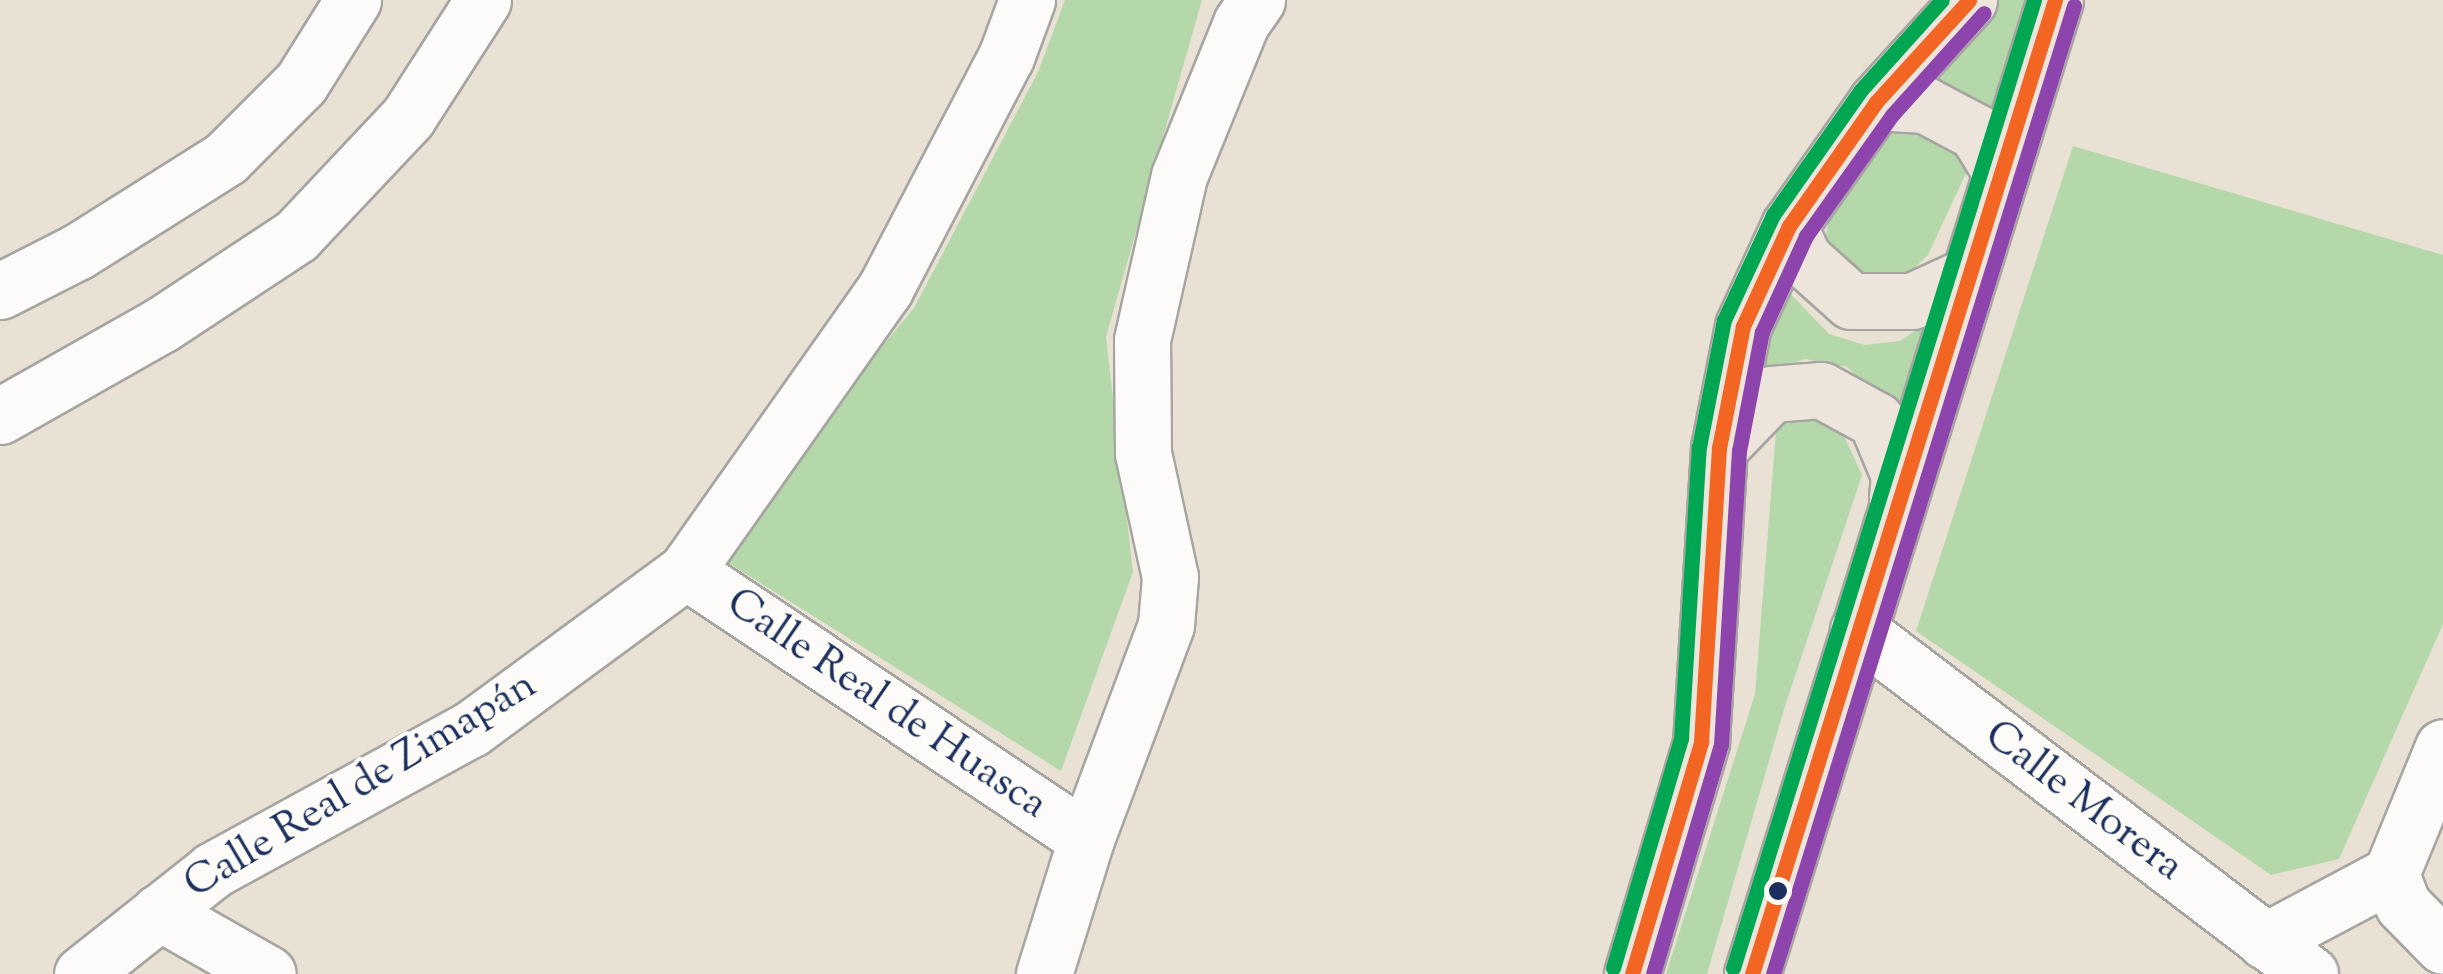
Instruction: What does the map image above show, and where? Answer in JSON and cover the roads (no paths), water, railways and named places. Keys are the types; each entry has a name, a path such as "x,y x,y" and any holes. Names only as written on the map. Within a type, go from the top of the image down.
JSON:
{"main road":[{"path":"1632,974 1701,742 1719,448 1743,326 1790,226 1876,102 1970,0"},
{"path":"1752,974 2055,0"},
{"path":"1876,102 1925,105 1976,132 2002,172"},
{"path":"1790,226 1802,258 1850,301 1912,301 1969,275"},
{"path":"1719,448 1771,394 1821,390 1876,420 1900,475 1896,508"}],"street":[{"path":"0,291 77,252 226,158 301,83 353,0"},
{"path":"0,416 161,325 296,236 408,116 483,0"},
{"name":"Calle Real de Zimapán","path":"82,974 213,870 472,729 686,570 884,289 1006,57 1028,0"},
{"path":"1044,974 1086,839 1166,625 1170,577 1144,453 1142,340 1179,176 1241,24 1257,0"},
{"name":"Calle Real de Huasca","path":"686,570 1086,839"},
{"name":"Calle Morera","path":"1858,630 2310,974"},
{"path":"2266,941 2391,874 2443,748"},
{"path":"2391,874 2403,905 2443,946"},
{"path":"160,912 268,974"}]}
